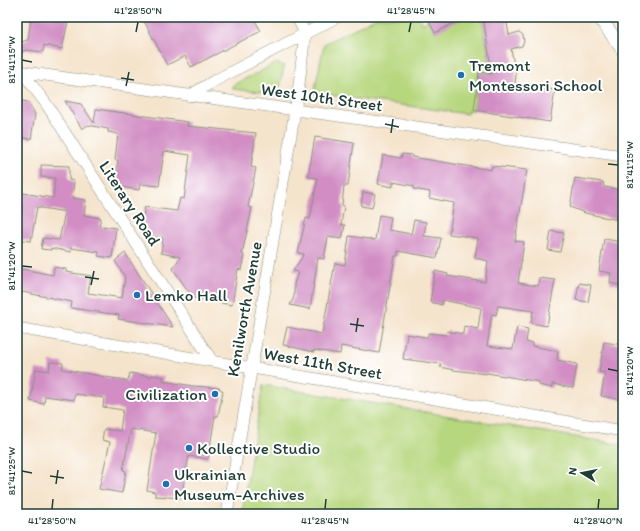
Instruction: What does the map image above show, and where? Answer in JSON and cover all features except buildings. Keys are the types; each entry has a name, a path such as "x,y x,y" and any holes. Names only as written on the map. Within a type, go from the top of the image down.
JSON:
{"street":[{"path":"296,17 305,33"},
{"path":"189,96 214,81 337,17"},
{"path":"599,17 623,50"},
{"name":"Kenilworth Avenue","path":"227,514 295,111 305,33"},
{"name":"West 10th Street","path":"19,69 189,96 623,156"},
{"name":"Literary Road","path":"19,69 47,105 212,361"},
{"name":"West 11th Street","path":"17,328 623,431"}],"green space":[{"path":"377,17 419,17 422,24 428,20 435,32 465,17 482,17 492,74 479,72 474,110 468,110 467,114 314,93 324,44"},
{"path":"277,63 284,66 279,94 233,89 233,85"},
{"path":"263,385 623,445 623,514 242,514"}],"place":[{"name":"Tremont Montessori School","path":"461,75"},
{"name":"Lemko Hall","path":"137,295"},
{"name":"Civilization","path":"215,394"},
{"name":"Kollective Studio","path":"189,448"},
{"name":"Ukrainian Museum-Archives","path":"166,484"}]}
